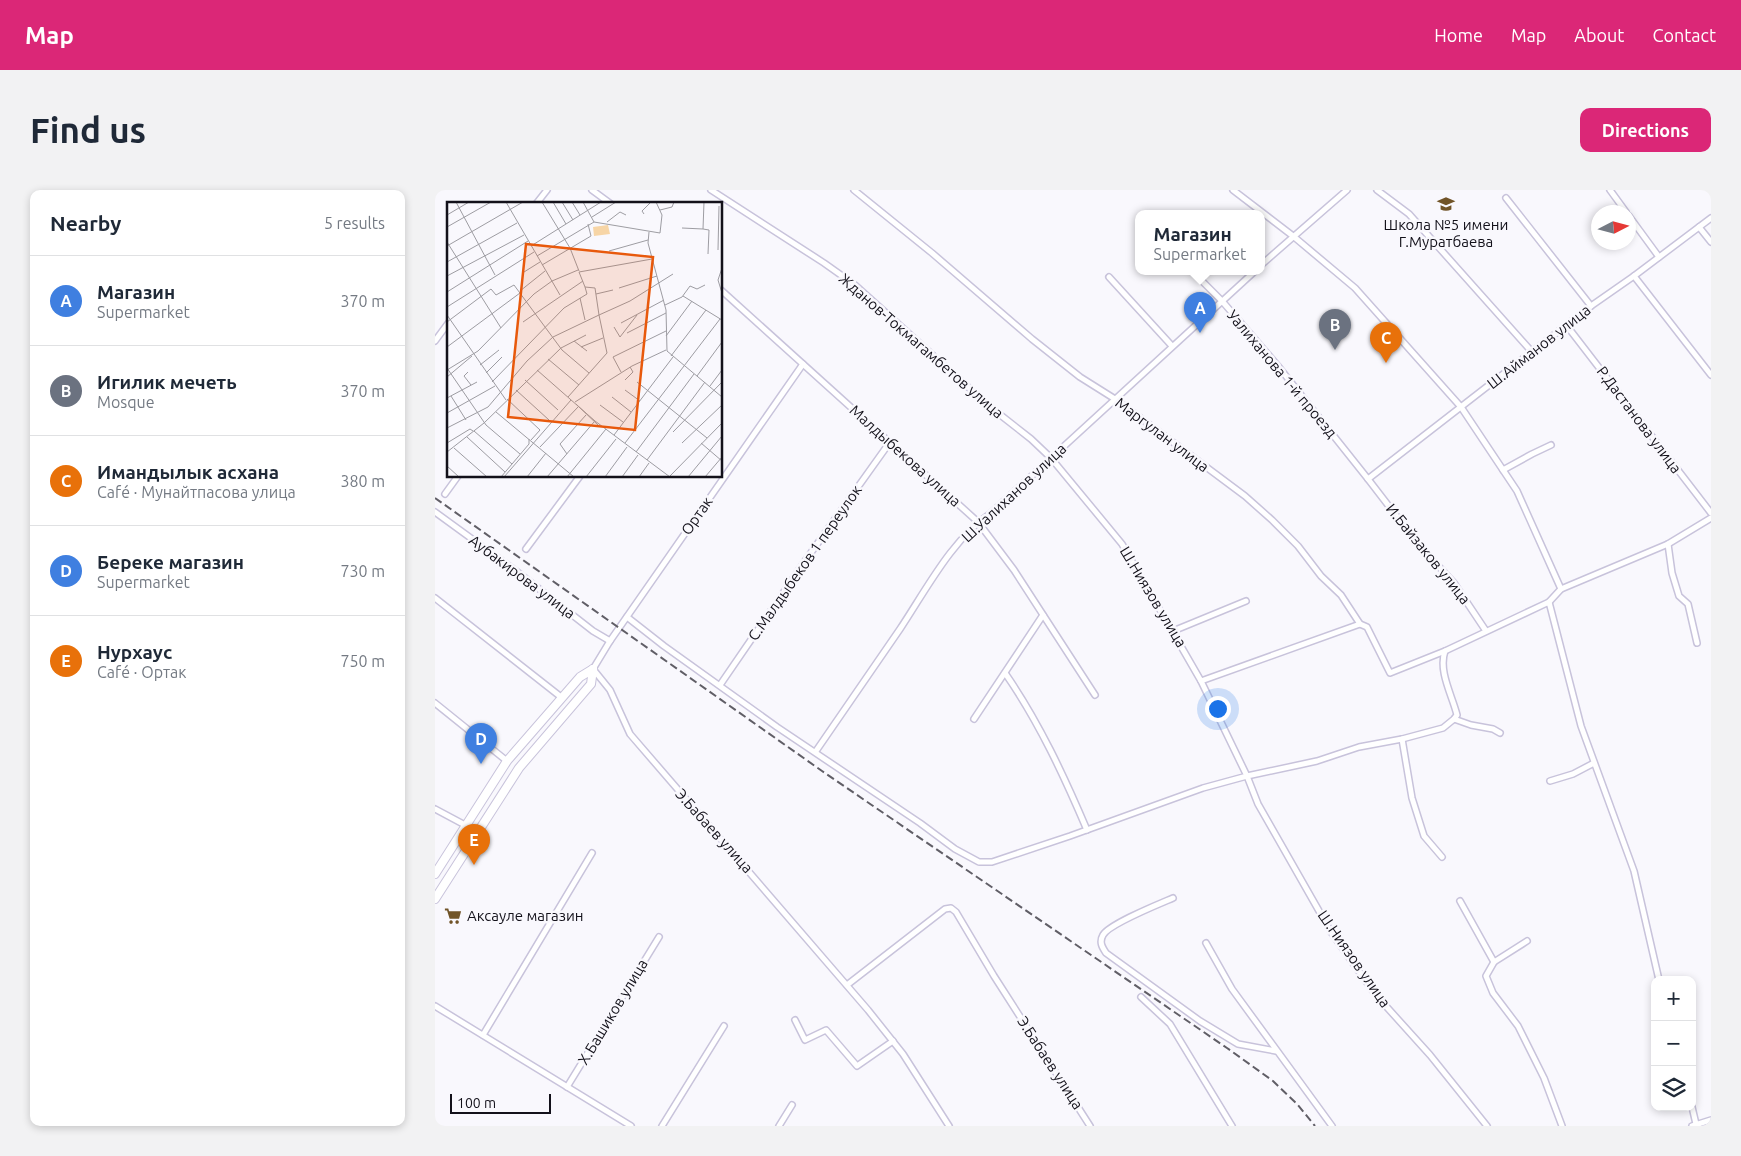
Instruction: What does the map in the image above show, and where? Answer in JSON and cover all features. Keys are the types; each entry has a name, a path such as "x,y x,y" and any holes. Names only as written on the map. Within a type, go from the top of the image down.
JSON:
{"street":[{"path":"538,202 547,190"},
{"path":"592,190 608,202"},
{"name":"Жданов-Токмагамбетов улица","path":"711,190 809,252 855,285 989,406 1031,439 1051,458"},
{"name":"Маргулан улица","path":"854,190 1080,377 1115,399 1245,496 1272,520 1298,546 1321,576 1341,595 1360,624 1367,627 1390,674 1445,651"},
{"path":"1233,190 1259,210"},
{"path":"1265,261 1347,190"},
{"path":"1377,190 1409,214 1532,352"},
{"path":"1610,190 1621,205"},
{"path":"1507,198 1591,306"},
{"path":"1265,215 1355,288 1461,407 1517,491 1561,589"},
{"name":"Ш.Айманов улица","path":"1368,479 1591,306 1711,218"},
{"path":"1636,226 1659,257"},
{"path":"1699,227 1711,242"},
{"name":"Уалиханова 1-й проезд","path":"1196,275 1222,301 1278,366 1368,479"},
{"name":"Ш.Уалиханов улица","path":"816,751 942,565 968,532 1251,275"},
{"path":"1634,276 1711,375"},
{"path":"1109,277 1172,346"},
{"name":"Малдыбекова улица","path":"723,292 978,522 1014,570 1095,695"},
{"path":"435,341 447,325"},
{"name":"Р.Дастанова улица","path":"1567,326 1711,513"},
{"name":"Ортак","path":"435,898 519,768 591,684 593,669 609,641 803,364"},
{"name":"С.Малдыбеков 1 переулок","path":"720,685 890,442"},
{"path":"1503,470 1551,445"},
{"name":"Ш.Ниязов улица","path":"1051,458 1122,544 1201,681 1247,776 1258,804 1337,940 1375,994 1430,1055 1487,1126"},
{"path":"445,494 456,478"},
{"path":"526,549 579,478"},
{"name":"И.Байзаков улица","path":"1368,479 1418,544 1454,583 1486,631"},
{"name":"Аубакирова улица","path":"435,512 609,641"},
{"path":"627,617 664,646 777,727 816,751 955,849 979,862 992,862 1203,788 1247,776 1317,761 1359,747 1402,739 1443,728 1454,720 1457,715 1443,672 1442,660 1445,651 1549,602 1561,589 1668,544 1711,518"},
{"path":"1668,544 1672,573 1679,596 1688,604 1697,643"},
{"path":"435,598 561,697"},
{"path":"1173,631 1246,601"},
{"path":"1549,602 1581,726 1634,871 1658,976"},
{"path":"974,719 1043,615"},
{"path":"1201,681 1360,624"},
{"name":"Ортак","path":"435,874 507,760 561,697 580,677 593,669"},
{"name":"Э.Бабаев улица","path":"593,669 610,690 630,734 893,1041 929,1092 949,1126"},
{"path":"1005,673 1037,726 1062,774 1087,830"},
{"path":"435,703 507,760"},
{"path":"1454,720 1493,729 1500,733"},
{"path":"1402,739 1412,798 1425,836 1442,857"},
{"path":"1550,781 1573,774 1594,763"},
{"path":"435,809 465,825"},
{"path":"483,1035 592,853"},
{"path":"1173,898 1117,924 1104,933 1101,941 1102,947 1106,952 1200,1022 1238,1044 1276,1051"},
{"path":"1460,901 1494,962"},
{"name":"Э.Бабаев улица","path":"847,985 945,909 951,908 956,912 994,976 1090,1126"},
{"name":"Х.Башиков улица","path":"567,1087 659,937"},
{"path":"1527,941 1494,962 1486,976 1493,993 1518,1026 1544,1078 1562,1126"},
{"path":"1206,943 1232,989 1332,1126"},
{"path":"1141,997 1170,1024 1231,1126"},
{"path":"435,1006 631,1126"},
{"path":"795,1020 805,1040 826,1030 857,1066 893,1041"},
{"path":"662,1126 724,1026"},
{"path":"779,1126 792,1105"},
{"path":"1692,1111 1694,1125 1711,1120"}],"railway":[{"path":"435,498 822,771 1227,1048 1273,1081 1297,1104 1315,1126"}],"place":[{"name":"Школа №5 имени Г.Муратбаева","path":"1446,204"},
{"name":"Магазин","path":"1200,333"},
{"name":"Игилик мечеть","path":"1335,350"},
{"name":"Имандылык асхана","path":"1386,363"},
{"name":"Береке магазин","path":"481,764"},
{"name":"Нурхаус","path":"474,865"},
{"name":"Аксауле магазин","path":"453,916"}]}
